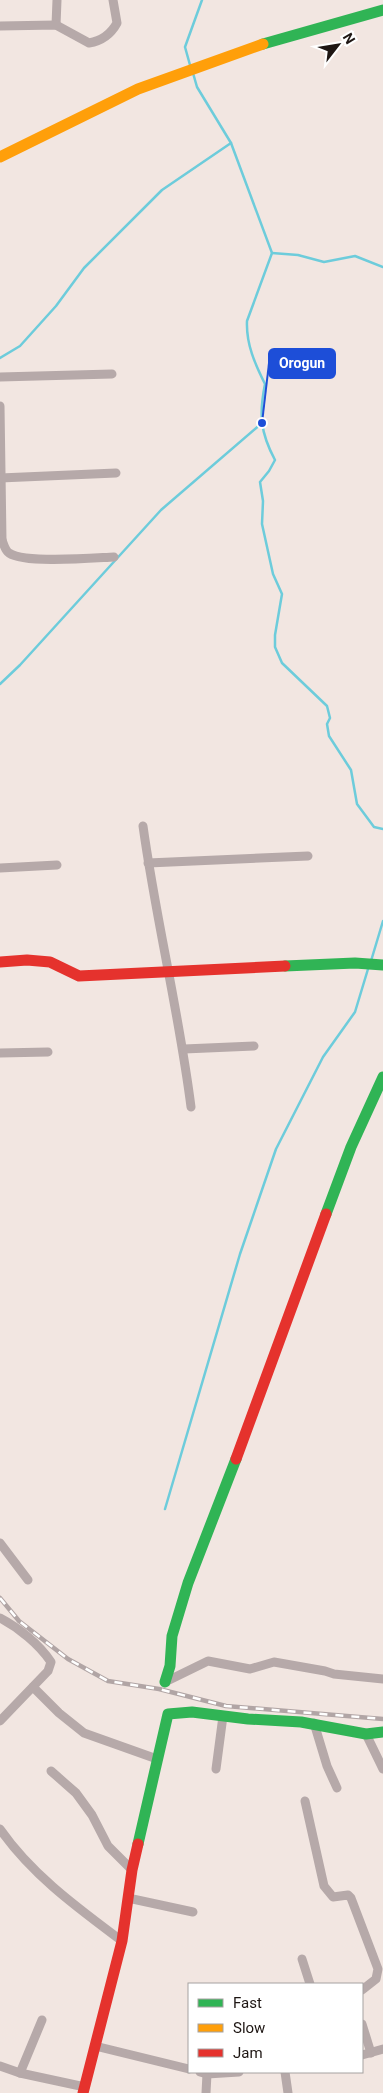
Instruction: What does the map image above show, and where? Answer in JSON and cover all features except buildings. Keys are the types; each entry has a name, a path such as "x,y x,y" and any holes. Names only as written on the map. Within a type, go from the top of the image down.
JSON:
{"street":[{"path":"56,25 57,0"},
{"path":"0,26 56,25 89,43 96,42 111,32 117,23 113,0"},
{"path":"0,157 147,86 275,40 383,10"},
{"path":"0,377 112,374"},
{"path":"0,406 1,540 10,554 40,559 114,557"},
{"path":"0,478 116,473"},
{"path":"143,826 168,972 184,1049 191,1107"},
{"path":"148,863 308,856"},
{"path":"0,868 57,865"},
{"path":"0,962 27,960 50,962 79,976 355,963 383,965"},
{"path":"184,1049 254,1046"},
{"path":"0,1053 48,1052"},
{"path":"165,1682 170,1666 172,1636 188,1582 238,1454 351,1147 383,1078"},
{"path":"0,1543 28,1580"},
{"path":"0,1618 12,1624 34,1642 51,1662 48,1671 1,1719"},
{"path":"165,1682 208,1661 250,1669 274,1662 334,1674 383,1678"},
{"path":"33,1687 59,1713 84,1733 157,1759"},
{"path":"0,2066 84,2090 122,1941 132,1870 168,1714 192,1712 314,1723 366,1734 383,1732"},
{"path":"216,1768 222,1716"},
{"path":"314,1723 336,1788"},
{"path":"366,1734 383,1769"},
{"path":"51,1771 76,1793 92,1815 108,1846 132,1870"},
{"path":"305,1801 324,1886 333,1896 348,1895 351,1898 378,1970 376,1979 363,1989"},
{"path":"0,1829 42,1876 68,1900 122,1941"},
{"path":"128,1898 193,1912"},
{"path":"302,1960 310,1983"},
{"path":"20,2073 42,2020"},
{"path":"363,2032 366,2054 383,2049"},
{"path":"95,2046 188,2069"},
{"path":"203,2073 206,2093"},
{"path":"285,2073 288,2093"}],"waterway":[{"path":"190,65 185,47 202,0"},
{"path":"193,73 197,87 231,143 272,253 247,321 247,329 250,346 265,384 262,423 266,441 275,460 260,482 263,501 262,524 273,574 282,594 275,635 275,647 282,663 327,706 330,718 327,724 329,736 351,770 357,804 374,827 383,829"},
{"path":"0,358 20,346 56,306 84,268 162,190 231,143"},
{"path":"272,253 298,255 324,262 355,256 383,267"},
{"path":"0,684 20,665 161,510 262,423"},
{"path":"371,961 383,921"},
{"path":"165,1509 240,1254 276,1149 323,1057 355,1012 368,969"}],"railway":[{"path":"0,1598 19,1621 68,1659 108,1681 159,1689 226,1706 383,1719"}],"traffic: fast":[{"path":"263,44 383,10"},
{"path":"285,966 355,963 383,965"},
{"path":"326,1214 351,1147 383,1077"},
{"path":"165,1682 170,1666 172,1636 188,1583 236,1459"},
{"path":"138,1844 168,1714 192,1712 248,1719 301,1722 366,1734 383,1732"}],"traffic: slow":[{"path":"0,157 138,89 263,44"}],"traffic: jam":[{"path":"0,962 27,960 50,962 79,976 285,966"},
{"path":"236,1459 326,1214"},
{"path":"83,2093 122,1941 132,1870 138,1844"}],"place":[{"name":"Orogun","path":"262,423"}]}
